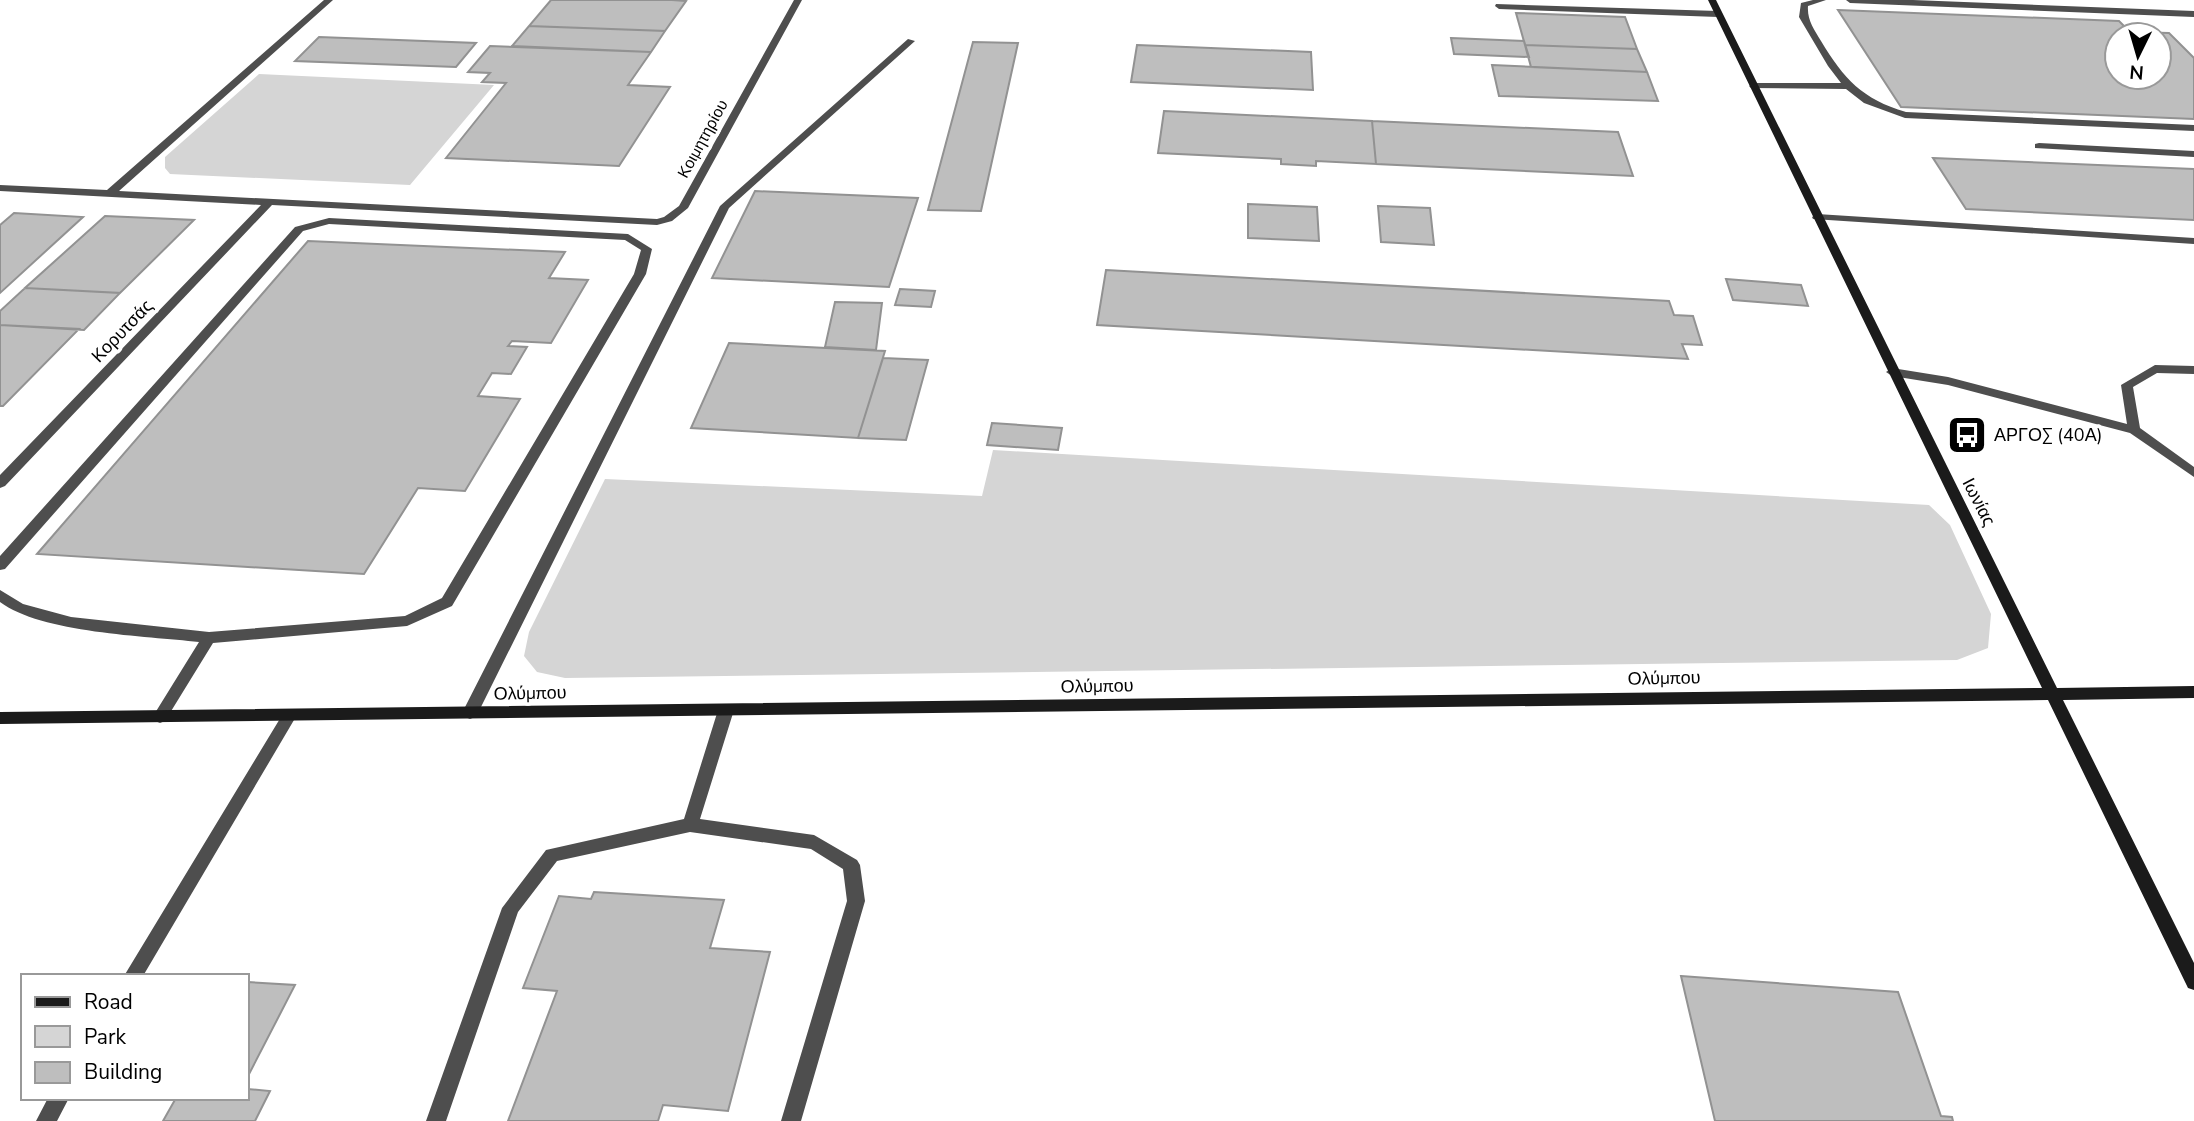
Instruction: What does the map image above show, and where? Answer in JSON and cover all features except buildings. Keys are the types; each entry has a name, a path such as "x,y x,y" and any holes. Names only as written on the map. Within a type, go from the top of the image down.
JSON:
{"street":[{"path":"109,194 329,0"},
{"name":"Κοιμητηρίου","path":"0,188 657,222 683,208 798,0"},
{"name":"Ιωνίας","path":"1712,0 1892,372 2053,692 2194,982"},
{"path":"1822,0 1804,5 1803,17 1845,86 1879,109 1905,115 2194,128"},
{"path":"1850,0 2194,14"},
{"path":"1499,6 1718,14"},
{"path":"470,713 725,206 911,41"},
{"path":"1754,86 1845,86"},
{"path":"2039,146 2194,153"},
{"name":"Κορυτσάς","path":"0,483 269,202"},
{"path":"1817,217 2194,241"},
{"path":"0,565 299,229 329,221 628,237 647,249 640,274 447,602 407,621 209,638 71,622 18,608 0,595"},
{"path":"2134,430 2127,385 2155,369 2194,370"},
{"path":"1892,372 1948,381 2134,430 2194,473"},
{"path":"159,716 209,638"},
{"name":"Ολύμπου","path":"0,718 2194,692"},
{"path":"690,825 726,710"},
{"path":"134,974 289,716"},
{"path":"436,1121 511,908 552,855 690,825 814,842 851,865 856,901 791,1121"},
{"path":"46,1121 58,1100"}],"green space":[{"path":"259,74 494,85 410,185 170,174 165,168 165,157"},
{"path":"993,450 1929,505 1950,525 1991,614 1988,648 1957,660 565,678 537,672 524,656 529,632 605,479 982,496"}],"place":[{"name":"ΑΡΓΟΣ (40Α)","path":"1967,435"}]}
